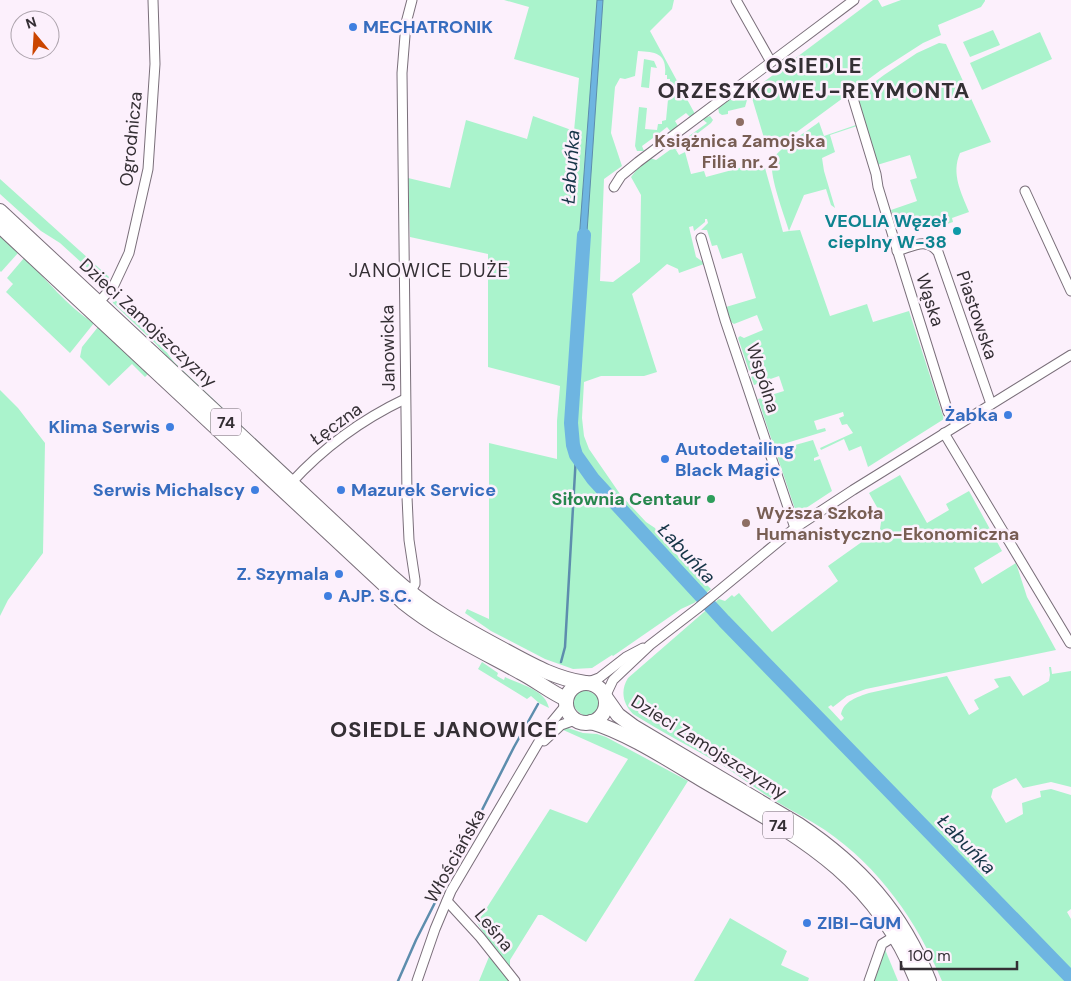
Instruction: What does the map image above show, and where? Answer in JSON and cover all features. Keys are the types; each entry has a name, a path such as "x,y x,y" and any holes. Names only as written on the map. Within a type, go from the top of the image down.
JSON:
{"main road":[{"name":"Dzieci Zamojszczyzny","path":"0,211 291,483 407,598 428,607 458,626 543,671 559,678 586,683"},
{"name":"Dzieci Zamojszczyzny","path":"0,226 438,627 528,676 566,702"},
{"name":"74","path":"586,683 598,687 605,698"},
{"path":"575,720 569,714 566,702 571,690 580,684 586,683"},
{"name":"Dzieci Zamojszczyzny","path":"605,698 627,722 799,825 850,863 873,886 896,916 913,944 929,981"},
{"path":"590,722 602,715 606,707 605,698"},
{"name":"74","path":"575,720 585,723 590,722"},
{"name":"Dzieci Zamojszczyzny","path":"590,722 624,735 809,844 832,862 855,883 874,905 895,936 917,981"}],"street":[{"name":"Ogrodnicza","path":"99,302 114,285 128,253 148,169 155,64 153,0"},
{"name":"Janowicka","path":"407,598 415,584 415,580 408,529 402,73 406,23 412,0"},
{"path":"736,0 770,62"},
{"path":"614,187 621,176 638,162 854,0"},
{"name":"Wąska","path":"852,95 897,251 948,412 957,425"},
{"path":"1025,191 1071,291"},
{"name":"Wspólna","path":"701,238 725,320 795,528"},
{"name":"Piastowska","path":"897,251 924,243 931,245 938,252 991,404"},
{"path":"605,698 613,680 650,645 795,528 1071,355"},
{"name":"Łęczna","path":"291,483 327,449 351,431 405,399"},
{"path":"944,433 1070,643"},
{"path":"586,683 599,678 626,657 650,645"},
{"name":"Włościańska","path":"418,981 435,929 464,867 547,728 566,702"},
{"name":"Włościańska","path":"534,752 558,727 575,720"},
{"name":"Leśna","path":"447,900 515,981"},
{"path":"869,981 882,944 895,936"}],"green space":[{"path":"504,0 674,0 672,9 650,31 695,114 690,117 686,113 675,121 678,126 671,132 667,127 657,135 661,140 657,142 653,138 642,146 644,151 637,151 635,146 639,107 647,108 645,129 657,130 658,124 662,124 662,121 666,120 670,79 667,79 667,75 665,75 662,58 655,53 638,51 635,76 625,79 620,78 615,87 611,133 622,166 604,179 600,281 613,282 640,262 641,195 631,177 650,158 656,160 707,123 702,119 710,116 713,120 711,123 676,150 679,155 685,152 691,174 704,171 706,177 758,163 760,169 765,168 783,232 800,230 830,316 867,304 873,322 909,311 944,419 868,467 861,446 849,451 844,439 821,450 820,448 853,433 847,424 842,425 839,418 844,416 843,412 814,421 817,430 825,428 826,431 780,445 781,449 813,440 819,456 814,458 814,461 820,459 832,491 800,512 796,512 758,399 784,391 779,376 754,385 738,338 740,336 744,338 763,330 757,315 734,324 731,322 726,307 756,298 742,253 722,259 717,245 712,246 707,230 701,230 708,223 707,219 694,231 693,226 689,227 696,257 704,264 679,273 678,269 667,264 632,294 657,372 644,376 601,376 584,382 582,418 584,436 589,449 620,494 646,522 655,528 661,539 663,537 670,548 711,589 694,603 681,609 613,656 592,668 573,669 545,659 491,631 465,613 467,609 489,619 489,443 557,459 557,421 560,386 488,367 488,254 410,237 408,178 450,188 466,120 527,139 533,116 574,131 579,78 514,59 529,7"},
{"path":"873,0 878,0 882,7 901,0 985,1 981,7 938,25 941,35 923,43 881,70 790,137 764,138 752,98 753,90"},
{"path":"993,30 1000,45 970,57 963,42"},
{"path":"1040,32 1052,59 982,90 970,63"},
{"path":"939,43 946,44 991,142 960,153 957,161 958,183 969,212 952,218 953,222 932,229 928,217 897,228 891,210 917,201 910,180 917,178 910,155 877,165 858,100 860,93 884,75 917,53"},
{"path":"644,59 654,61 657,68 651,67 649,88 641,87"},
{"path":"742,96 747,100 745,107 728,111 728,114 722,115 719,113 718,107 728,99 734,101"},
{"path":"819,122 824,136 856,125 830,135 835,152 822,158 835,208 831,205 826,189 804,195 789,231 774,183 772,173 773,159 787,145"},
{"path":"0,179 109,277 105,284 60,243 41,231 0,194"},
{"path":"0,236 18,253 1,272 0,271"},
{"path":"24,258 66,301 94,323 70,353 6,292 13,284 7,278"},
{"path":"112,297 159,342 174,362 292,473 175,366 156,344 113,303"},
{"path":"98,327 148,374 145,377 132,364 109,386 80,357 82,347"},
{"path":"0,390 18,408 45,443 43,553 8,600 0,616"},
{"path":"900,475 927,523 949,510 946,504 969,491 1002,551 974,568 982,584 1016,563 1027,597 1056,650 866,689 847,696 833,707 831,705 828,707 841,721 844,718 841,714 845,706 856,698 869,693 947,676 969,715 979,709 974,700 999,687 994,679 1010,676 1023,696 1049,681 1049,667 1051,667 1052,674 1071,671 1071,787 1051,782 1023,788 1016,778 993,789 991,797 1006,823 1023,814 1022,803 1041,797 1040,791 1051,789 1071,795 1071,909 1067,912 1071,919 1071,981 942,981 921,937 894,897 863,861 845,845 825,830 772,799 725,767 633,714 625,702 623,692 628,678 719,599 725,601 732,595 734,597 739,593 772,632 838,581 828,566 880,529 882,516 869,493"},
{"path":"482,662 498,673 497,676 504,680 505,677 538,692 543,696 549,708 531,696 527,699 478,669"},
{"path":"579,690 591,692 597,696 601,707 596,714 585,716 574,707 571,700 572,696"},
{"path":"565,727 583,733 606,737 688,781 586,942 542,915 538,915 510,960 510,969 520,981 479,981 493,947 477,923 550,809 587,823 628,759 561,729"},
{"path":"730,918 787,951 781,965 809,978 808,981 694,981"},
{"path":"884,947 898,981 874,981"}],"water":[{"path":"597,0 603,0 588,239 586,254 578,254"}],"waterway":[{"name":"Łabuńka","path":"584,235 571,423 576,455 593,479 724,621 1071,978"},
{"path":"561,662 565,647 576,455"},
{"path":"398,981 416,940 514,747 538,704"}],"place":[{"name":"MECHATRONIK","path":"353,27"},
{"name":"Książnica Zamojska Filia nr. 2","path":"740,122"},
{"name":"VEOLIA Węzeł cieplny W-38","path":"957,231"},
{"name":"Żabka","path":"1008,415"},
{"name":"Klima Serwis","path":"170,427"},
{"name":"Autodetailing Black Magic","path":"665,459"},
{"name":"Serwis Michalscy","path":"255,490"},
{"name":"Mazurek Service","path":"341,490"},
{"name":"Siłownia Centaur","path":"711,499"},
{"name":"Wyższa Szkoła Humanistyczno-Ekonomiczna","path":"746,523"},
{"name":"Z. Szymala","path":"339,574"},
{"name":"AJP. S.C.","path":"328,596"},
{"name":"ZIBI-GUM","path":"807,923"}],"district":[{"name":"OSIEDLE ORZESZKOWEJ-REYMONTA","path":"814,78"},
{"name":"JANOWICE DUŻE","path":"429,270"},
{"name":"OSIEDLE JANOWICE","path":"444,729"}]}
